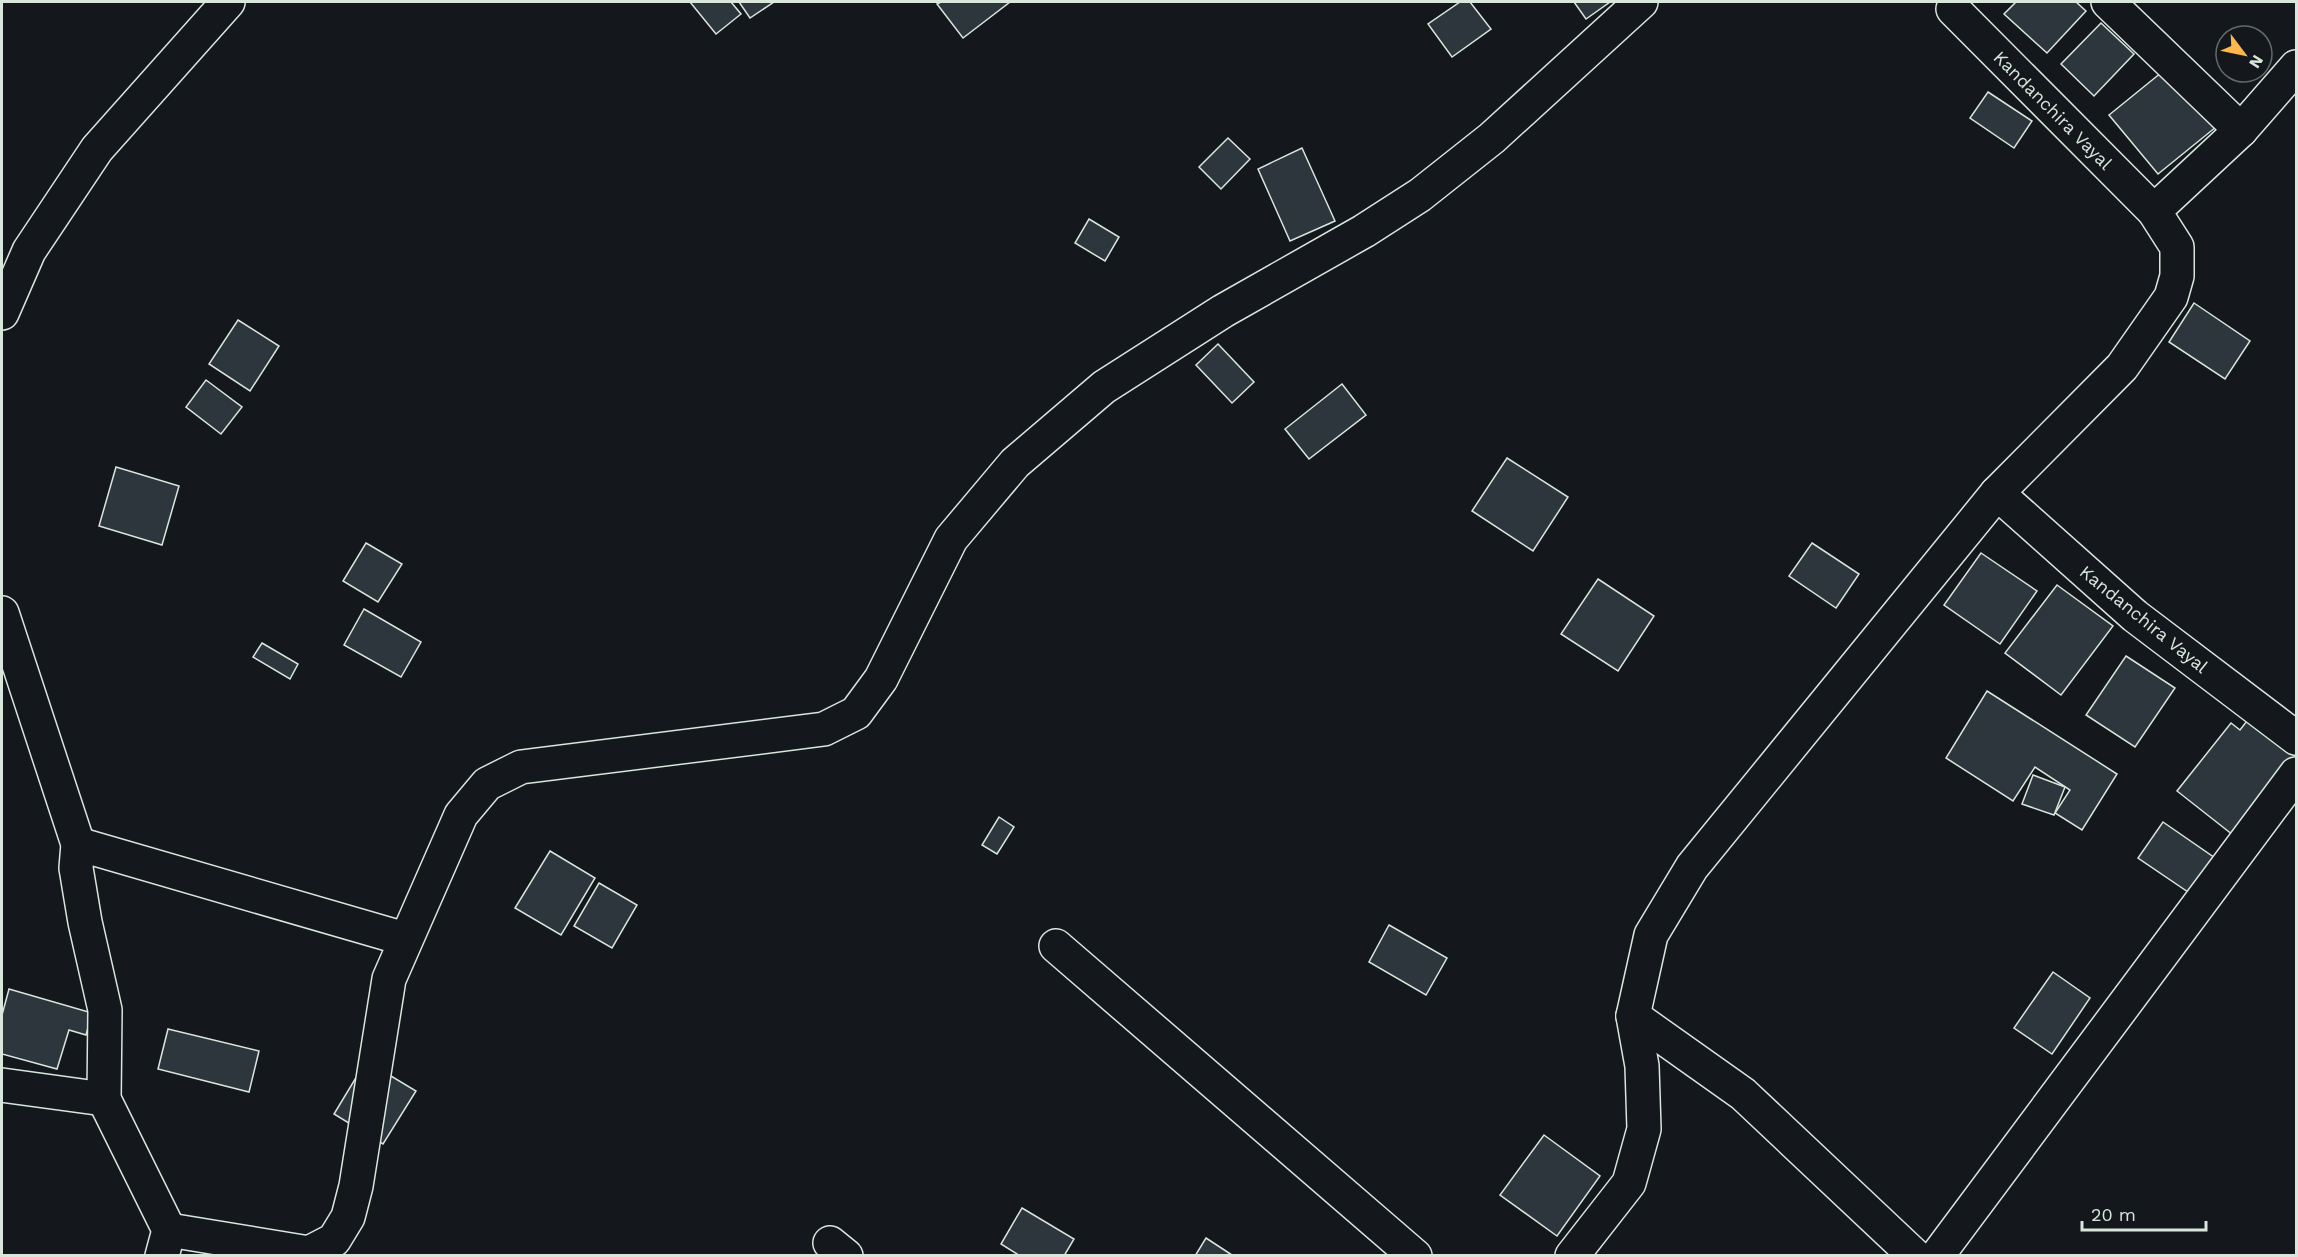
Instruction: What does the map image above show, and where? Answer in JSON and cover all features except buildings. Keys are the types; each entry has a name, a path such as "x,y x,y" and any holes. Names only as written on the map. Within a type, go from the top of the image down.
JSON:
{"street":[{"path":"2,313 29,251 97,149 228,2"},
{"path":"2,613 78,844 76,868 85,922 105,1010 104,1099 165,1243 309,1253 334,1240 348,1217 356,1186 389,979 461,815 487,784 521,767 824,729 856,713 881,679 951,539 1015,463 1104,387 1223,311 1364,231 1420,195 1492,138 1641,2"},
{"path":"2108,2 2241,130"},
{"name":"Kandanchira Vayal","path":"1633,1016 1651,935 1692,867 1997,493 2122,367 2171,297 2177,276 2177,247 2154,211 1953,9"},
{"path":"2154,211 2241,130 2296,67"},
{"name":"Kandanchira Vayal","path":"1997,493 2135,616 2296,738"},
{"path":"1937,1256 2296,774"},
{"path":"78,844 405,939"},
{"path":"1056,946 1414,1256"},
{"path":"1572,1256 1629,1183 1644,1129 1642,1066 1633,1016"},
{"path":"1633,1016 1743,1094 1916,1256"},
{"path":"2,1084 104,1099"}]}
